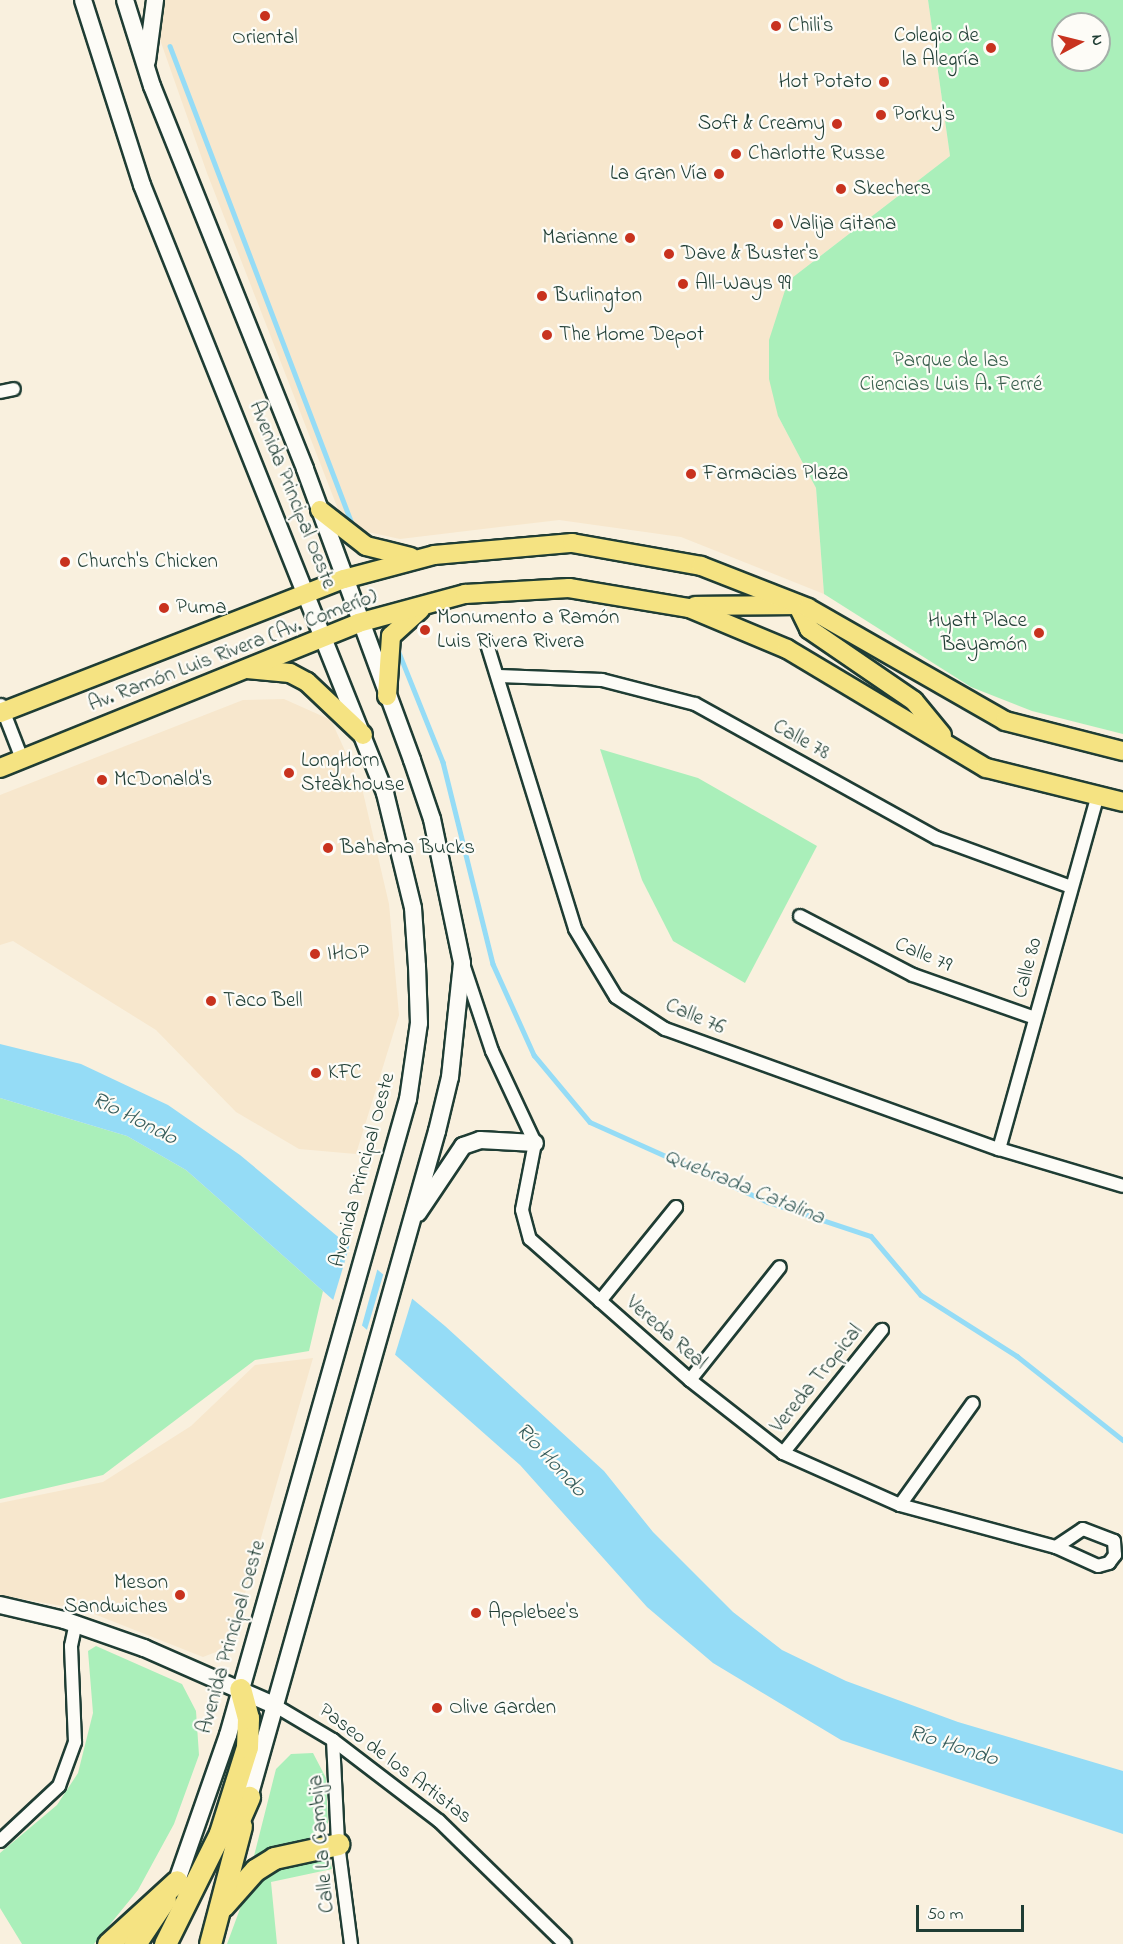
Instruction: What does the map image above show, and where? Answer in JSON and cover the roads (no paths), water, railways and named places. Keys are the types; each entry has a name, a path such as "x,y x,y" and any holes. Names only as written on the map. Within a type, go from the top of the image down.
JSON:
{"highway":[{"path":"166,1944 220,1833 247,1747 248,1718 240,1689"},
{"path":"166,1944 212,1876 249,1797"},
{"path":"210,1944 249,1797"},
{"path":"219,1911 255,1870 274,1858 338,1844"},
{"path":"108,1944 177,1881"},
{"path":"135,1944 177,1881"}],"main road":[{"name":"Avenida Principal Oeste","path":"83,0 146,195 363,735 400,845 417,966 419,1023 408,1099 240,1689 177,1881"},
{"name":"Avenida Principal Oeste","path":"125,0 145,64 320,510 358,623 432,819 462,963 450,1077 249,1797"},
{"path":"145,64 155,0"},
{"path":"320,510 366,546 424,558"},
{"name":"Av. Ramón Luis Rivera (Av. Comerío)","path":"1,710 344,579 424,558 506,545 572,543 701,567 797,604 1005,721 1123,751"},
{"name":"Av. Ramón Luis Rivera (Av. Comerío)","path":"0,768 236,670 358,623 440,600 569,588 678,606 787,649 986,768 1097,799 1123,802"},
{"path":"387,696 391,636 407,619 440,600"},
{"path":"678,606 797,604 809,629 914,701 957,751"},
{"path":"236,670 264,668 298,677 326,694 363,735"},
{"path":"406,1232 463,1146 480,1140 535,1143"},
{"name":"Paseo de los Artistas","path":"0,1605 76,1623 274,1705"}],"street":[{"path":"0,392 14,389"},
{"name":"Calle 76","path":"486,641 499,676 575,929 616,997 665,1029 999,1149 1123,1186"},
{"name":"Calle 78","path":"499,676 602,680 695,704 938,838 1071,887"},
{"path":"1,710 22,759"},
{"name":"Calle 80","path":"999,1149 1097,799"},
{"name":"Calle 79","path":"801,916 913,975 1035,1018"},
{"path":"462,963 492,1051 535,1143"},
{"name":"Vereda Real","path":"535,1143 522,1210 530,1239 690,1380 783,1453 900,1505 1056,1547"},
{"path":"600,1301 676,1207"},
{"path":"690,1380 780,1267"},
{"name":"Vereda Tropical","path":"783,1453 882,1329"},
{"path":"900,1505 973,1403"},
{"path":"0,1841 59,1786 75,1742 71,1646 76,1623"},
{"name":"Paseo de los Artistas","path":"274,1705 333,1740 439,1821 565,1944"},
{"name":"Calle La Cambija","path":"333,1740 338,1844 351,1944"}],"water":[{"name":"Río Hondo","path":"0,1044 81,1064 168,1105 240,1155 445,1326 604,1471 653,1532 733,1612 782,1650 846,1681 958,1722 1123,1771 1123,1834 841,1740 713,1663 647,1607 520,1465 186,1170 127,1136 0,1098"}],"waterway":[{"path":"170,46 351,521"},
{"name":"Quebrada Catalina","path":"398,650 443,762 493,964 534,1055 590,1122 768,1202 871,1236 921,1295 1017,1356 1123,1440"}],"place":[{"name":"Oriental","path":"265,16"},
{"name":"Chili's","path":"776,26"},
{"name":"Colegio de la Alegría","path":"991,48"},
{"name":"Hot Potato","path":"884,82"},
{"name":"Porky's","path":"881,115"},
{"name":"Soft & Creamy","path":"837,124"},
{"name":"Charlotte Russe","path":"736,154"},
{"name":"La Gran Vía","path":"719,174"},
{"name":"Skechers","path":"841,189"},
{"name":"Valija Gitana","path":"778,224"},
{"name":"Marianne","path":"630,238"},
{"name":"Dave & Buster's","path":"669,254"},
{"name":"All-Ways 99","path":"683,284"},
{"name":"Burlington","path":"542,296"},
{"name":"The Home Depot","path":"547,335"},
{"name":"Farmacias Plaza","path":"691,474"},
{"name":"Church's Chicken","path":"65,562"},
{"name":"Puma","path":"164,608"},
{"name":"Monumento a Ramón Luis Rivera Rivera","path":"425,630"},
{"name":"Hyatt Place Bayamón","path":"1039,633"},
{"name":"LongHorn Steakhouse","path":"289,773"},
{"name":"McDonald's","path":"102,780"},
{"name":"Bahama Bucks","path":"328,848"},
{"name":"IHOP","path":"315,954"},
{"name":"Taco Bell","path":"211,1001"},
{"name":"KFC","path":"316,1073"},
{"name":"Meson Sandwiches","path":"180,1595"},
{"name":"Applebee's","path":"476,1613"},
{"name":"Olive Garden","path":"437,1708"}],"park label":[{"name":"Parque de las Ciencias Luis A. Ferré","path":"951,373"}]}
